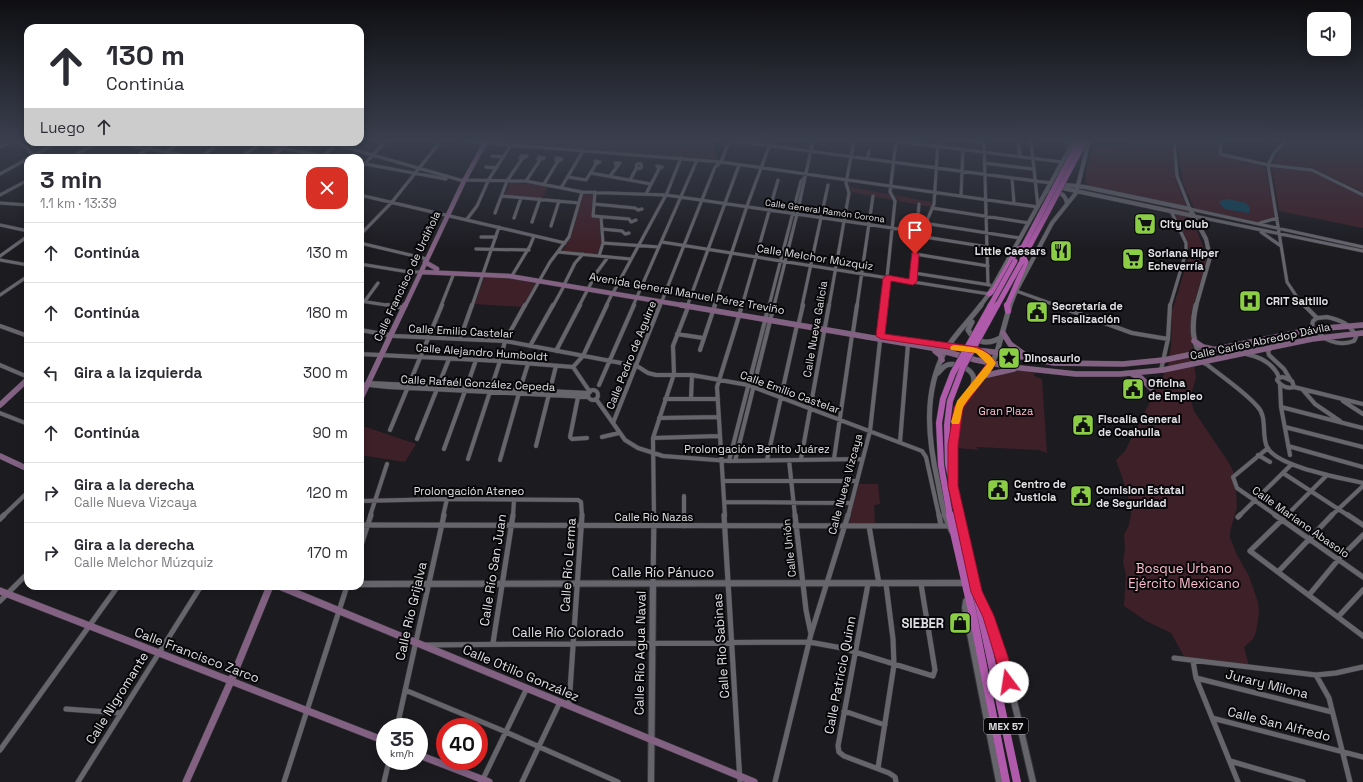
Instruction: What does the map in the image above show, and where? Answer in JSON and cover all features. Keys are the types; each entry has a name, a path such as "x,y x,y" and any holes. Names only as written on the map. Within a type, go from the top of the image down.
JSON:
{"highway":[{"name":"MEX 57","path":"1017,782 953,486 946,450 947,425 950,401 960,373 1020,261 1061,177"},
{"name":"MEX 57","path":"1006,782 969,598 954,536 941,465 939,423 943,399 953,373 1020,261 1023,247 1043,216 1065,177"},
{"path":"989,294 994,291 1017,250 1023,247"},
{"path":"1008,311 1007,306 1009,300 1026,262 1020,261"}],"main road":[{"name":"Calle Francisco de Urdiñola","path":"364,384 391,336 448,215 462,180"},
{"path":"426,261 437,269"},
{"name":"Avenida General Manuel Pérez Treviño","path":"422,270 437,269 513,274 540,280"},
{"name":"Avenida General Manuel Pérez Treviño","path":"422,270 454,273 484,272 540,280 947,349"},
{"name":"Calle Carlos Abredop Dávila","path":"947,349 997,352 1044,362 1104,365 1137,364 1216,350 1314,329 1348,325 1363,325"},
{"name":"Calle Carlos Abredop Dávila","path":"1023,368 1044,371 1096,374 1161,370 1204,363 1323,337 1363,333"},
{"path":"1003,335 1016,350 1034,360"},
{"name":"Avenida General Manuel Pérez Treviño","path":"880,338 932,348 947,349"},
{"path":"1194,341 1204,347 1216,350"},
{"path":"932,348 939,353 942,360"},
{"path":"947,349 992,363 1023,368"},
{"path":"978,350 992,363"},
{"path":"1044,362 1042,365 1044,371"},
{"path":"983,376 1004,370 1023,368"},
{"path":"1130,373 1141,378 1151,388"},
{"path":"0,405 24,382"},
{"path":"0,456 24,467"},
{"path":"186,782 231,681 268,590"},
{"name":"Calle Otilio González","path":"296,590 339,610 528,688 740,779 754,782"},
{"name":"Calle Francisco Zarco","path":"0,591 376,738"},
{"path":"428,758 484,781"}],"street":[{"path":"364,231 392,202 411,177"},
{"path":"467,219 478,206 492,177"},
{"path":"495,213 509,177"},
{"path":"526,181 528,177"},
{"path":"544,184 548,177"},
{"path":"561,188 568,178 585,180 587,177"},
{"path":"617,177 651,184"},
{"path":"646,194 654,177"},
{"path":"652,453 633,445 619,433 596,399 591,399 573,367 583,356 613,292 666,195 673,177"},
{"path":"599,385 689,177"},
{"name":"Calle Pedro de Aguirre","path":"613,423 685,246 711,177"},
{"path":"674,374 672,350 734,177"},
{"path":"700,350 747,206 758,177"},
{"path":"835,177 1038,207"},
{"path":"890,185 891,177"},
{"path":"926,223 932,208 936,177"},
{"path":"961,195 963,177"},
{"path":"985,177 988,284"},
{"path":"1007,177 1077,189 1102,191 1363,247"},
{"path":"1034,177 1038,207"},
{"path":"954,536 944,512 928,432 931,404 937,374 947,349 989,294 1045,195 1053,177"},
{"path":"1060,177 1066,181 1074,182 1080,178"},
{"path":"1178,177 1190,209 1207,243 1210,258 1193,316 1194,341 1197,353 1204,363 1258,406 1263,415 1268,448 1276,456 1292,464 1327,475 1363,483"},
{"path":"1270,177 1289,286 1299,300 1318,318"},
{"path":"1327,177 1363,195"},
{"name":"Calle General Ramón Corona","path":"447,178 462,180 526,181 582,192 681,196 906,230 916,234 988,247"},
{"path":"783,261 787,236 801,181 804,178"},
{"path":"735,460 754,387 776,287 792,236 805,182 804,178"},
{"path":"1012,178 1014,203"},
{"path":"953,486 953,451 956,417 960,404 992,363 1003,335 1008,311 1016,291 1052,223 1077,189 1080,178"},
{"path":"1080,178 1096,190"},
{"name":"Calle Nueva Galicia","path":"801,460 850,193 846,184 846,179"},
{"name":"Calle Río Sabinas","path":"740,779 717,384 740,314 778,180"},
{"path":"0,195 24,182"},
{"path":"767,460 782,398 828,185"},
{"name":"Calle Nueva Vizcaya","path":"775,782 811,634 845,526 870,431 893,228 895,201 890,194 890,185"},
{"path":"1077,189 1099,196 1363,251"},
{"path":"1099,196 1096,192 1102,191"},
{"path":"468,458 506,341 540,280 569,237 582,192"},
{"path":"594,192 593,216 629,220"},
{"path":"1045,195 1052,192 1060,192 1067,197 1067,204"},
{"path":"1071,199 1092,194"},
{"path":"364,196 565,243"},
{"path":"502,196 579,203"},
{"path":"834,459 873,196"},
{"path":"514,218 521,198"},
{"path":"532,222 540,199"},
{"path":"551,226 559,201"},
{"path":"1150,201 1154,204 1153,207"},
{"path":"1157,202 1171,211 1187,248 1169,308 1168,339 1161,370"},
{"path":"0,203 24,205"},
{"path":"594,204 635,208"},
{"path":"913,282 919,204"},
{"path":"932,208 1029,223"},
{"path":"599,256 603,242 601,217"},
{"path":"1255,224 1266,223 1277,218"},
{"path":"917,222 1020,238"},
{"path":"0,225 24,230"},
{"path":"460,339 492,249 498,227"},
{"path":"1255,229 1272,238 1281,246"},
{"path":"602,230 622,231"},
{"path":"1288,231 1289,236"},
{"path":"513,274 529,250 534,236"},
{"path":"787,236 792,236"},
{"path":"481,237 496,237"},
{"path":"0,256 24,239"},
{"path":"603,242 659,247"},
{"name":"Calle Melchor Múzquiz","path":"662,242 989,294"},
{"path":"364,244 426,261"},
{"path":"476,249 529,250"},
{"path":"558,252 630,259"},
{"path":"530,346 575,264 583,254"},
{"path":"915,254 988,266"},
{"path":"556,351 599,268 608,257"},
{"path":"0,260 24,264"},
{"path":"364,265 412,273 422,270"},
{"path":"914,272 994,285"},
{"path":"390,430 429,338 454,273"},
{"path":"0,295 24,279"},
{"path":"378,283 365,302 404,308"},
{"path":"1016,291 1132,333 1168,339"},
{"path":"974,315 976,318 968,328 969,333 973,337 982,342 988,343 1003,335"},
{"path":"1318,318 1332,318 1348,325 1355,334 1355,339 1347,343 1338,343 1323,337 1314,329 1312,323 1318,318"},
{"path":"729,461 748,385 768,319"},
{"path":"0,326 24,333"},
{"name":"Calle Emilio Castelar","path":"364,331 391,336 506,341 637,366 645,371 660,375 692,375 719,379 754,387 920,450 925,455 940,526"},
{"path":"677,334 703,338"},
{"path":"900,442 908,344"},
{"path":"1271,348 1268,352 1272,359 1284,369 1294,383 1294,387"},
{"name":"Calle Alejandro Humboldt","path":"364,354 500,361 573,367"},
{"path":"1246,354 1259,356 1276,370 1279,378 1277,380 1280,384 1281,407 1290,456"},
{"path":"417,439 449,359"},
{"path":"1265,360 1272,359"},
{"path":"444,449 476,360"},
{"path":"500,460 528,364"},
{"path":"0,365 24,376"},
{"path":"536,446 556,366"},
{"path":"937,374 948,366 956,366 965,369 973,376 974,379 972,389"},
{"name":"Calle Río Agua Naval","path":"651,782 654,464 652,453 653,438 674,374"},
{"path":"691,399 692,375"},
{"path":"1279,378 1290,379"},
{"name":"Calle Rafaél González Cepeda","path":"364,384 589,394"},
{"path":"1280,384 1286,388 1294,387 1341,400 1363,404"},
{"path":"1303,390 1308,399 1316,406 1344,423"},
{"path":"589,394 598,392 598,397 596,399"},
{"name":"Calle Rafaél González Cepeda","path":"549,393 578,397 589,394"},
{"path":"578,397 570,438 586,438"},
{"path":"666,399 718,399"},
{"path":"1341,400 1363,414"},
{"path":"1281,407 1363,428"},
{"path":"0,413 24,422"},
{"path":"659,418 718,417"},
{"path":"1285,427 1363,447"},
{"path":"602,437 619,433"},
{"path":"653,438 719,436"},
{"path":"1288,446 1363,467"},
{"path":"1268,448 1258,455 1270,462"},
{"name":"Prolongación Benito Juárez","path":"652,453 673,458 729,461 834,459 862,460"},
{"name":"Calle Mariano Abasolo","path":"1258,455 1233,477 1237,488 1363,578"},
{"name":"Calle Unión","path":"788,460 792,481 803,584 811,634"},
{"path":"364,536 387,464"},
{"path":"1238,517 1253,500 1292,464"},
{"path":"1283,473 1363,525"},
{"path":"1327,475 1250,551 1363,636"},
{"path":"723,480 857,481"},
{"path":"1278,572 1338,509 1363,486"},
{"path":"0,519 24,496"},
{"path":"684,496 684,526"},
{"name":"Calle Río Grijalva","path":"399,718 405,690 419,643 429,583 447,499"},
{"name":"Prolongación Ateneo","path":"364,500 578,500"},
{"name":"Calle Río San Juan","path":"493,643 512,525 514,500"},
{"name":"Calle Río Lerma","path":"569,706 582,526 582,503 578,500"},
{"path":"724,502 851,503"},
{"name":"Calle Río Nazas","path":"364,525 949,526"},
{"path":"869,526 893,639 894,665 878,768"},
{"path":"1309,595 1338,560 1363,535"},
{"path":"0,601 24,577"},
{"name":"Calle Río Pánuco","path":"364,584 429,583 502,585 965,583"},
{"name":"Calle Patricio Quinn","path":"868,584 838,743 840,752 844,756 878,768 892,775 896,782"},
{"name":"Calle Río Colorado","path":"419,643 809,642 831,645 933,676 935,670 921,584"},
{"path":"0,750 115,590"},
{"name":"Calle Nigromante","path":"78,782 199,590"},
{"path":"284,782 346,590"},
{"path":"1338,617 1363,590"},
{"path":"977,592 986,610 1002,657 1032,782"},
{"path":"969,598 966,601 965,608 999,782"},
{"path":"1174,658 1316,675 1361,669"},
{"path":"1193,661 1196,678 1238,782"},
{"path":"1316,675 1328,698 1350,782"},
{"name":"Jurary Milona","path":"1196,678 1332,712"},
{"path":"484,781 528,688"},
{"path":"405,690 506,732 618,782"},
{"path":"522,782 560,702"},
{"path":"66,709 121,713"},
{"path":"844,711 885,725"},
{"name":"Calle San Alfredo","path":"1212,718 1363,758"},
{"path":"1230,761 1303,782"},
{"path":"384,782 387,770"}],"green space":[{"name":"Bosque Urbano Ejército Mexicano","path":"1086,177 1176,177 1206,253 1206,262 1191,313 1193,355 1196,378 1190,398 1194,411 1229,463 1235,475 1237,507 1230,532 1230,538 1237,555 1249,576 1258,602 1259,613 1256,632 1253,639 1244,647 1249,666 1187,662 1171,633 1146,621 1124,606 1126,575 1123,562 1125,549 1124,535 1129,525 1131,514 1127,491 1116,460 1125,451 1168,366 1171,346 1172,311 1190,253 1186,239 1171,205 1094,188 1086,183"},
{"path":"1182,177 1267,177 1274,213 1273,219 1262,223 1195,210 1183,183"},
{"path":"1274,177 1325,177 1363,196 1363,228 1279,211"},
{"path":"1333,177 1363,177 1363,192"},
{"path":"510,182 548,186 542,199 505,195"},
{"path":"849,187 888,194 893,200 852,192"},
{"path":"583,194 593,195 591,216 599,219 601,243 597,254 562,251 571,238"},
{"path":"894,195 932,202 931,207 899,201"},
{"path":"485,276 498,276 537,283 523,307 474,304"},
{"name":"Gran Plaza","path":"1018,370 1035,372 1034,376 1042,379 1047,453 1039,450 976,447 979,450 958,448 956,446 960,414 964,402 987,377 1005,371"},
{"path":"364,426 416,444 405,462 364,456"},
{"path":"859,484 878,484 880,504 874,505 875,523 848,523"}],"water":[{"path":"1228,199 1246,203 1250,208 1249,213 1225,209 1219,203 1220,201"}],"slow traffic":[{"path":"954,348 978,350 992,363 960,404 955,422"}],"place":[{"name":"City Club","path":"1145,224"},
{"name":"Little Caesars","path":"1061,251"},
{"name":"Soriana Híper Echeverría","path":"1133,259"},
{"name":"CRIT Saltillo","path":"1250,301"},
{"name":"Secretaría de Fiscalización","path":"1037,312"},
{"name":"Dinosaurio","path":"1009,358"},
{"name":"Oficina de Empleo","path":"1133,389"},
{"name":"Fiscalía General de Coahuila","path":"1083,425"},
{"name":"Centro de Justicia","path":"998,490"},
{"name":"Comision Estatal de Seguridad","path":"1081,496"},
{"name":"SIEBER","path":"960,623"}],"route":[{"path":"915,254 913,282 887,278 881,336 948,347 978,350 992,363 958,407 953,445 953,486 977,592 984,604 1002,657 1008,682"}]}
